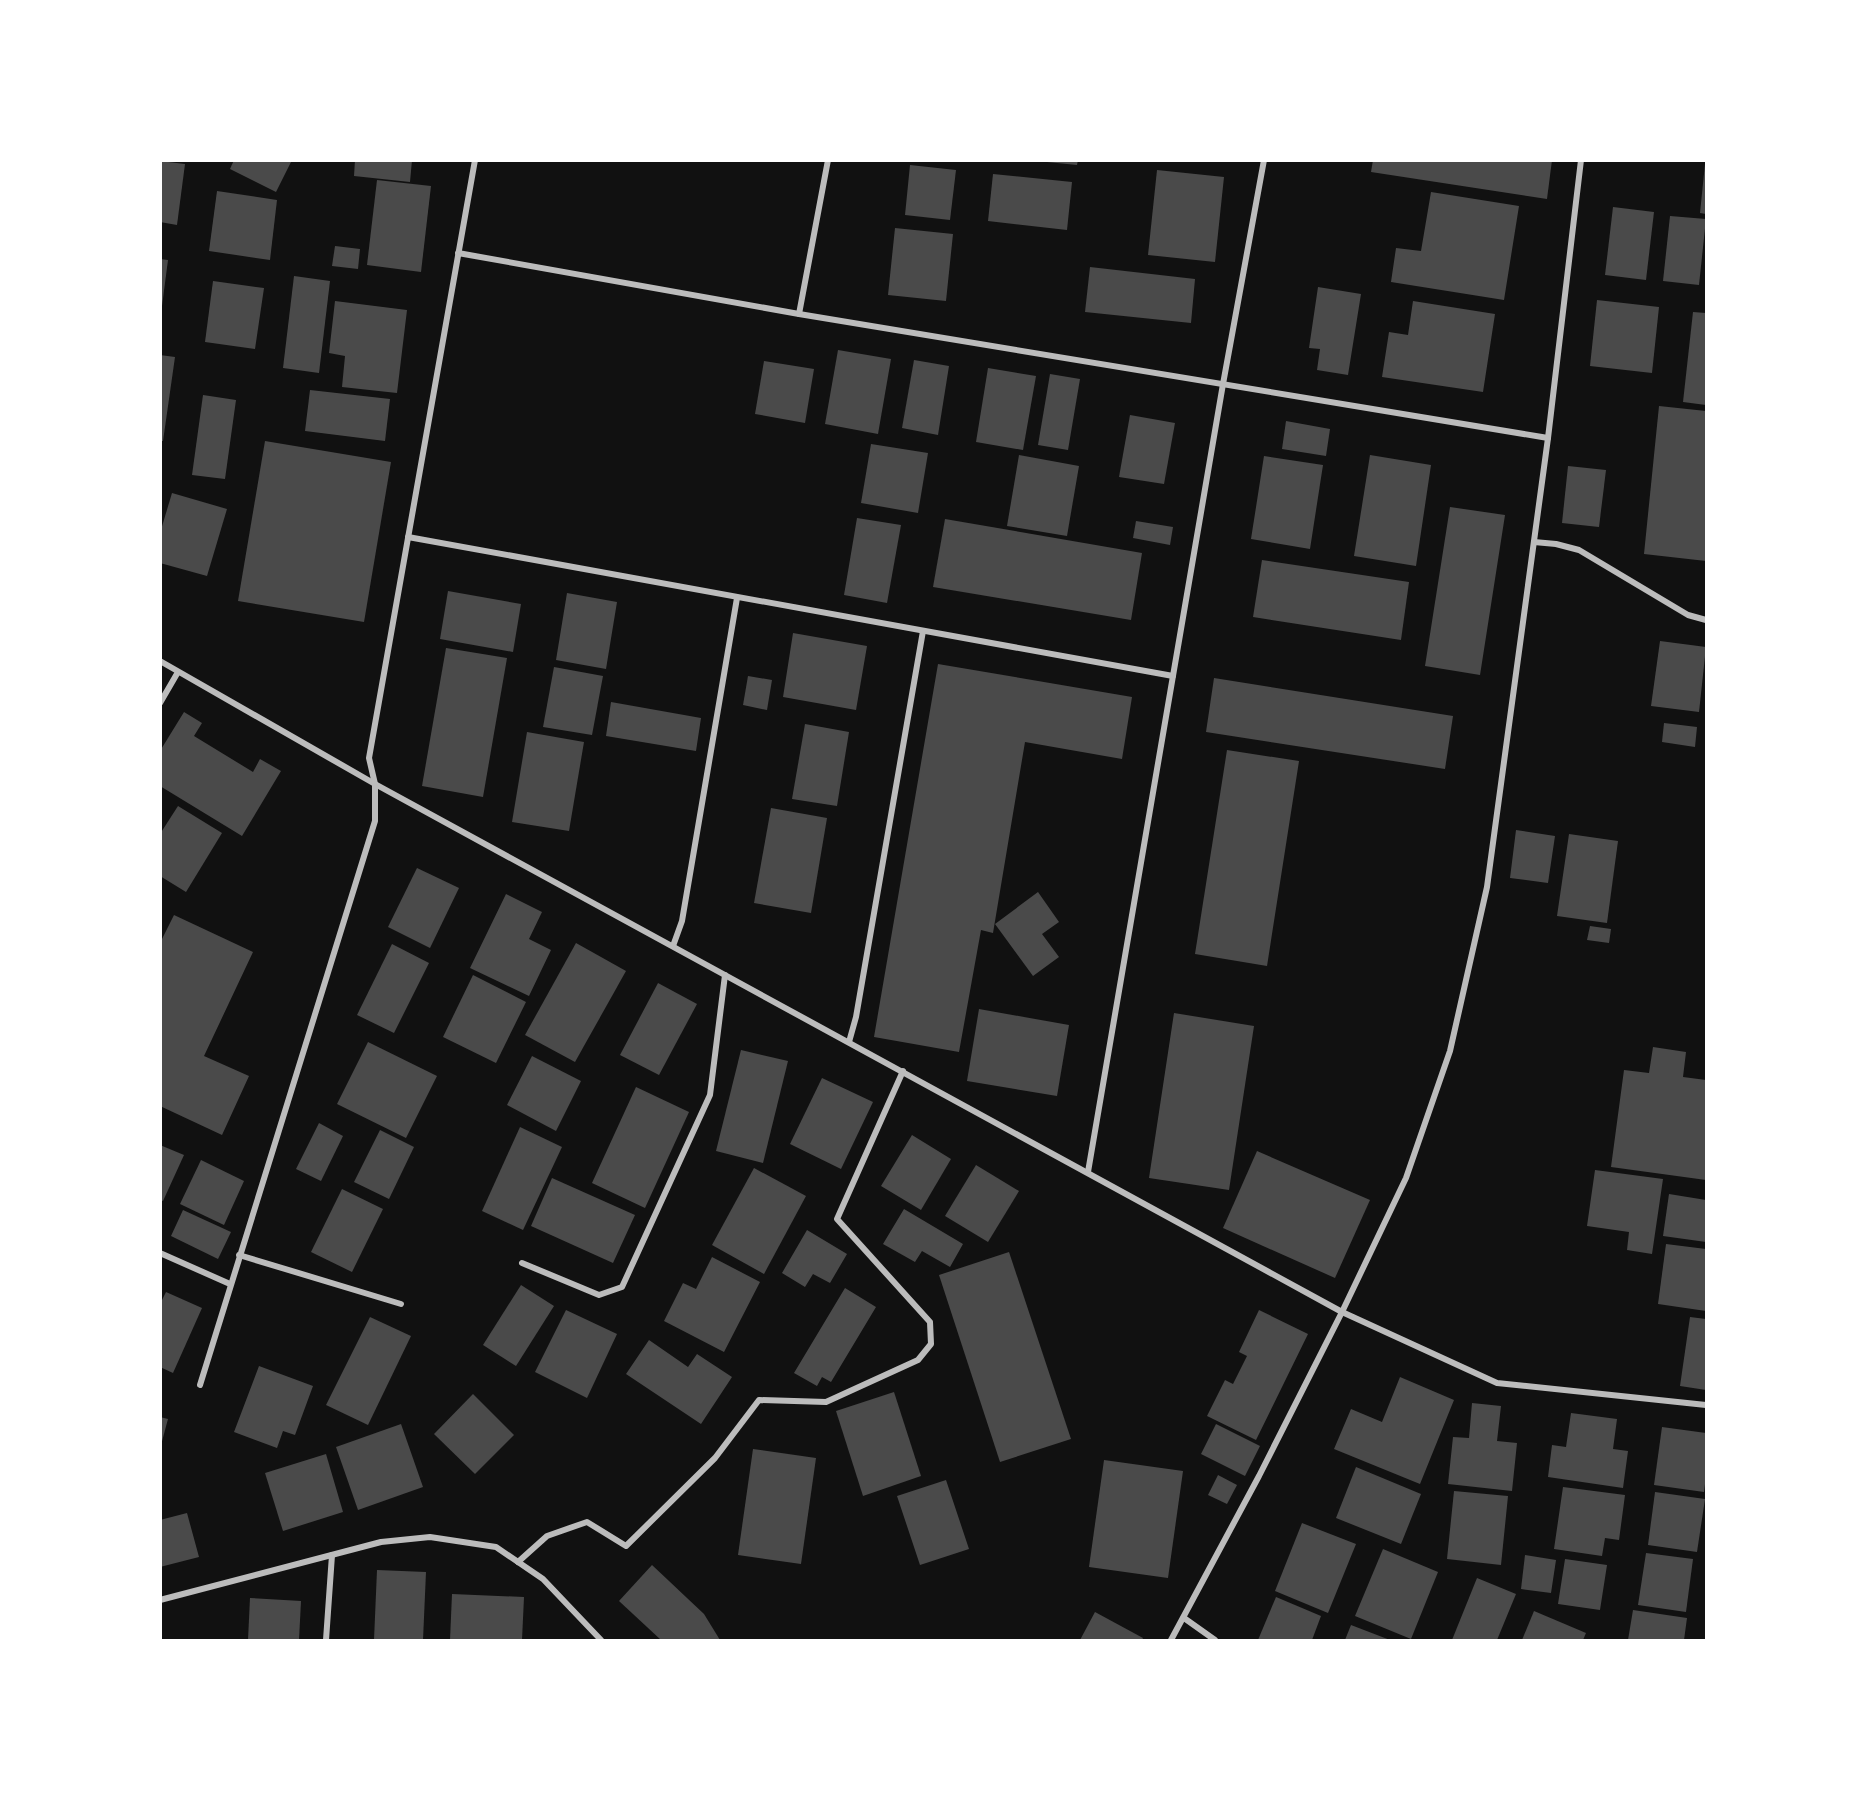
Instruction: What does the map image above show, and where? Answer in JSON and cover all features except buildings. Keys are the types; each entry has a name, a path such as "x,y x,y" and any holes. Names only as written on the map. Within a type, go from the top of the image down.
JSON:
{"street":[{"path":"200,1385 375,821 375,784 369,758 475,160"},
{"path":"799,314 828,160"},
{"path":"1088,1172 1223,384 1264,160"},
{"path":"1171,1641 1342,1312 1406,1178 1450,1051 1487,887 1548,438 1581,160"},
{"path":"458,253 799,314 1548,438"},
{"path":"408,537 1173,676"},
{"path":"1534,542 1556,544 1579,550 1688,615 1707,621"},
{"path":"673,946 682,921 736,598"},
{"path":"849,1042 856,1017 923,631"},
{"path":"160,661 375,784 1342,1312 1497,1383 1707,1405"},
{"path":"160,703 178,672"},
{"path":"522,1263 599,1295 622,1287 710,1095 725,975"},
{"path":"518,1562 547,1536 587,1522 626,1546 715,1458 759,1400 826,1402 918,1360 931,1344 930,1322 837,1220 903,1071"},
{"path":"160,1253 230,1284"},
{"path":"239,1255 401,1304"},
{"path":"160,1600 381,1542 430,1537 496,1547 543,1579 601,1641"},
{"path":"326,1641 332,1555"},
{"path":"1184,1618 1215,1641"}]}
